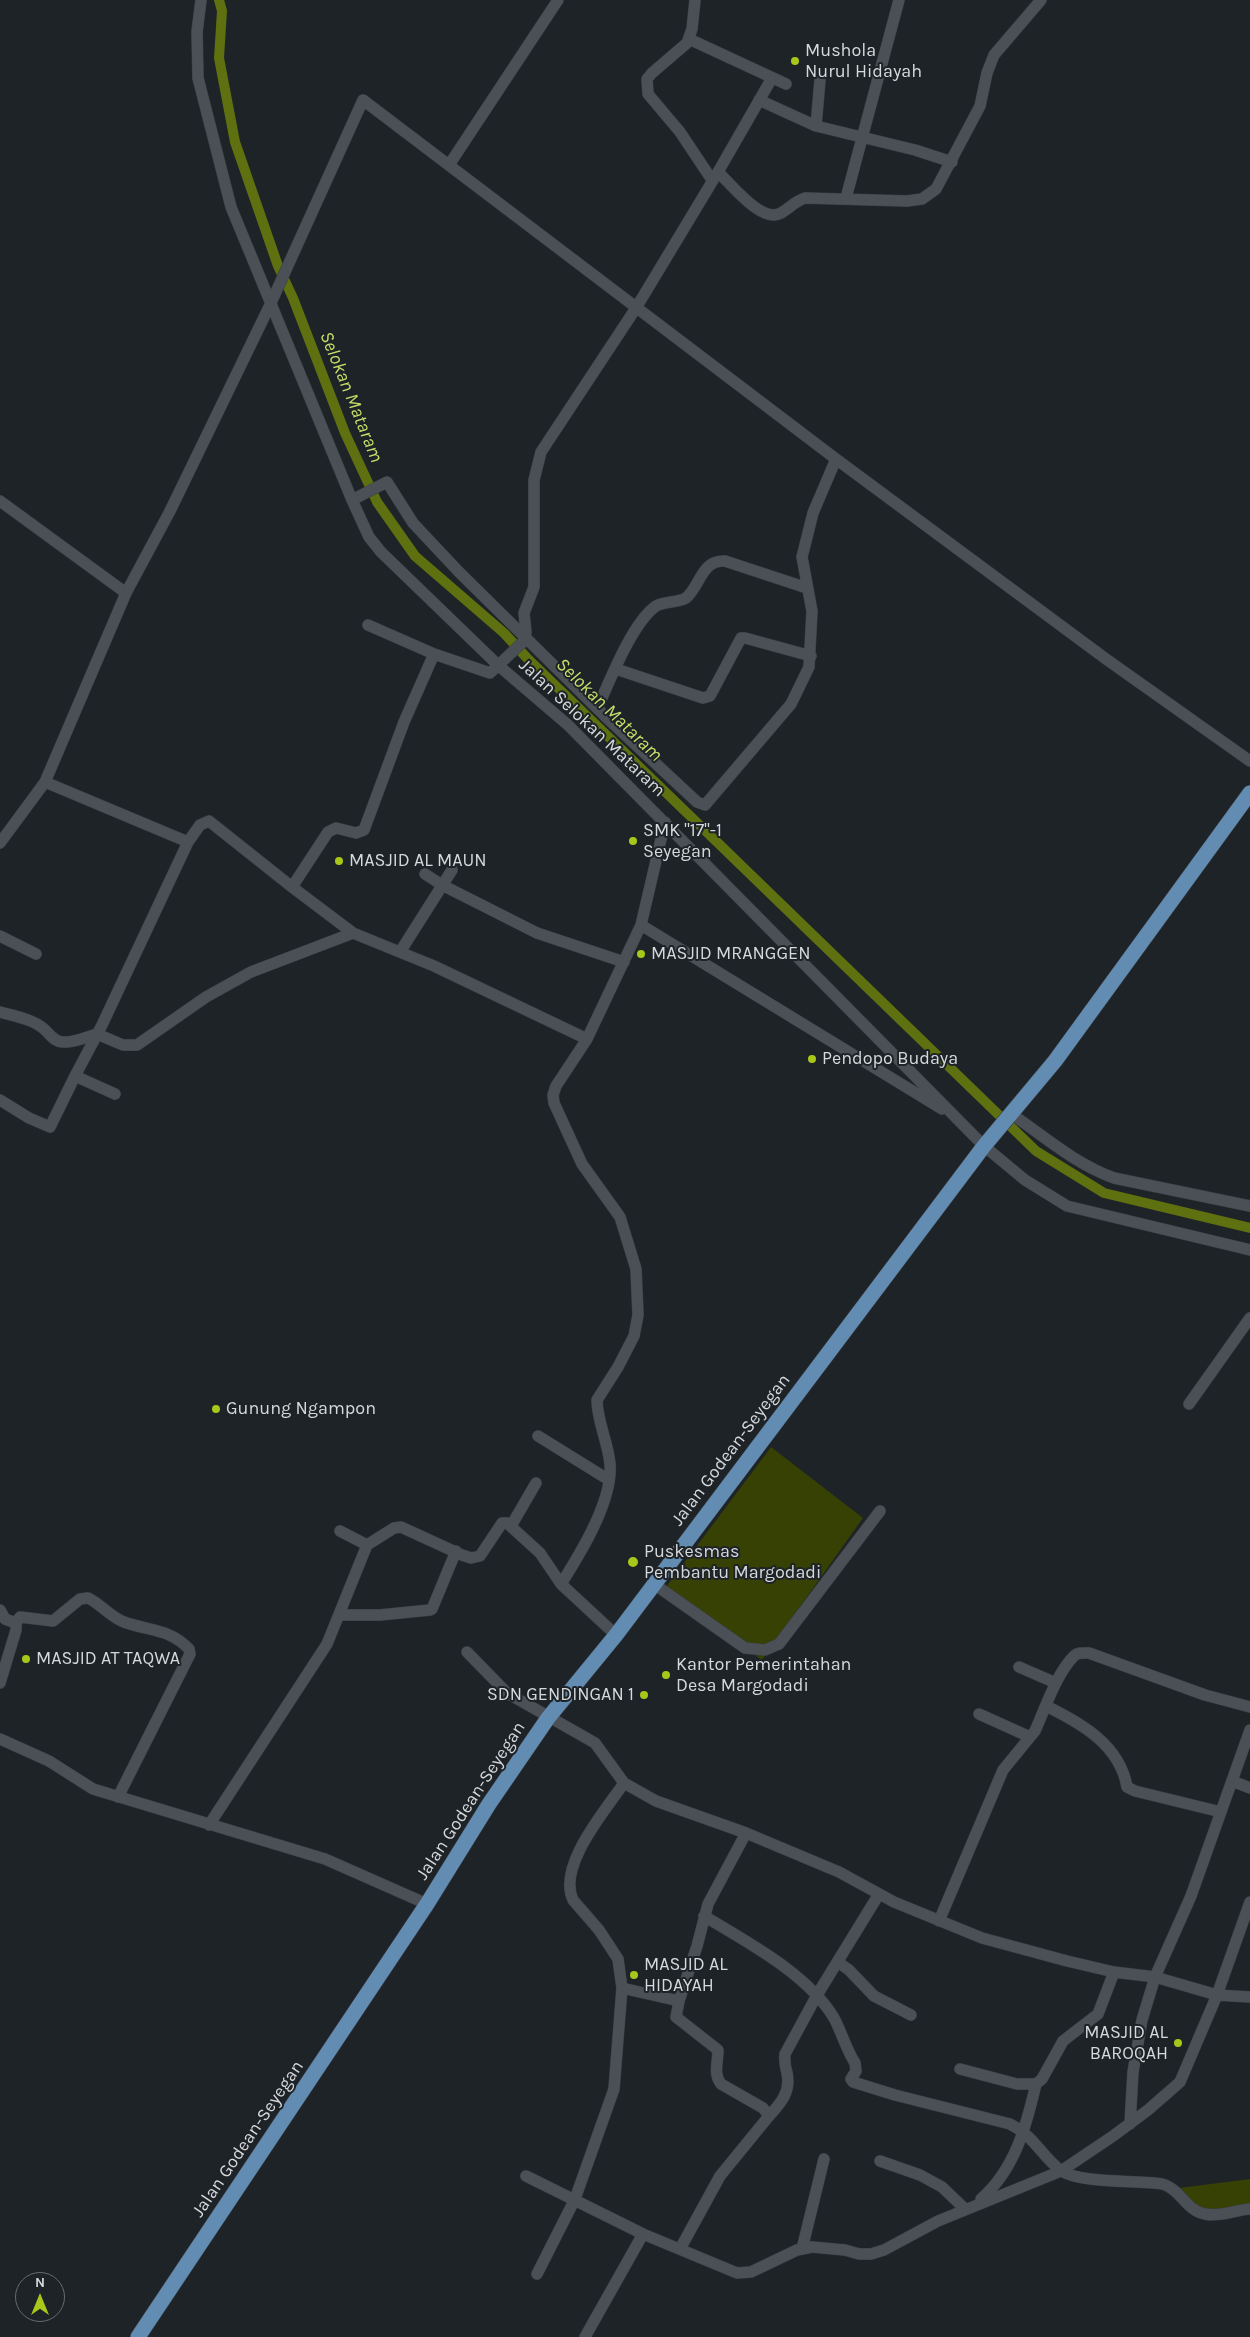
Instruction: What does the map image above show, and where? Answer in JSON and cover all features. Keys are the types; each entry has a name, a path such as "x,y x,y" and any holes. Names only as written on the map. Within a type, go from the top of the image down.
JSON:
{"main road":[{"name":"Jalan Godean-Seyegan","path":"138,2337 427,1904 489,1804 548,1718 616,1635 1008,1115 1055,1061 1250,793"}],"street":[{"name":"Jalan Selokan Mataram","path":"201,0 197,61 200,93 231,207 352,500 369,537 381,552 499,666 568,725 956,1118 988,1142 1025,1180 1067,1206 1250,1250"},
{"path":"450,165 558,0"},
{"path":"693,41 695,0"},
{"path":"846,198 899,0"},
{"path":"693,41 652,73 647,79 648,94 715,176 760,213 780,214 796,201 804,198 907,201 922,198 936,189 980,106 987,73 994,55 1041,0"},
{"path":"693,41 786,84"},
{"path":"368,625 434,654 487,673 492,672 510,656 525,638 524,613 534,591 535,581 534,480 541,452 636,308 772,78"},
{"path":"816,126 820,80"},
{"path":"0,843 45,782 126,593 170,511 270,305 363,100 836,459 1114,665 1250,761"},
{"path":"759,100 816,126 915,150 952,162"},
{"path":"352,500 387,482 413,523 459,572 525,638 697,802 705,805 791,704 809,667 812,611 802,564 807,534 818,498 836,459"},
{"path":"0,501 126,593"},
{"path":"598,707 616,668 646,616 657,606 686,598 706,567 713,562 725,561 807,588"},
{"path":"616,668 703,698 710,696 737,642 741,638 811,656"},
{"path":"292,887 328,832 336,828 356,833 364,830 385,770 434,654"},
{"path":"45,782 188,842"},
{"path":"0,1100 29,1118 50,1128 188,842 200,825 209,821 353,933 400,952 586,1039"},
{"path":"561,1584 594,1525 610,1480 609,1455 597,1400 618,1367 634,1336 638,1315 636,1269 620,1217 582,1164 554,1103 553,1095 556,1086 586,1039 640,925 665,822"},
{"path":"400,952 439,883 452,870"},
{"path":"425,874 537,933 624,962"},
{"path":"640,925 956,1118"},
{"path":"0,1012 35,1023 44,1029 50,1037 60,1042 72,1042 97,1034 123,1045 137,1045 206,997 251,972 353,933"},
{"path":"0,936 36,954"},
{"path":"75,1076 114,1094"},
{"path":"1008,1115 1057,1148 1101,1174 1250,1206"},
{"path":"1189,1404 1250,1318"},
{"path":"538,1436 610,1480"},
{"path":"511,1526 536,1484"},
{"path":"654,1584 745,1648 756,1650 770,1648 779,1644 880,1511"},
{"path":"209,1825 327,1644 367,1545 389,1530 401,1528 471,1558 480,1556 502,1523 507,1523 540,1553 561,1584 616,1635"},
{"path":"340,1531 367,1545"},
{"path":"339,1615 380,1615 432,1609 456,1551"},
{"path":"0,1684 16,1630 16,1623 22,1616 53,1621 80,1599 88,1598 124,1622 162,1632 176,1638 190,1649 190,1654 118,1797"},
{"path":"0,1610 5,1619 16,1623"},
{"path":"467,1652 507,1693 595,1743 624,1784 656,1801 746,1833 839,1872 879,1894 982,1938 1114,1972 1155,1977 1218,1995 1250,1997"},
{"path":"939,1921 1002,1770 1030,1737 1056,1683 1074,1656 1081,1652 1089,1653 1205,1695 1250,1708"},
{"path":"1019,1666 1056,1683"},
{"path":"1046,1706 1086,1727 1108,1748 1124,1772 1127,1787 1135,1791 1221,1812"},
{"path":"979,1714 1030,1737"},
{"path":"1130,2124 1133,2072 1142,2020 1155,1977 1191,1896 1250,1730"},
{"path":"0,1739 50,1762 93,1789 325,1859 427,1904"},
{"path":"1232,1780 1250,1788"},
{"path":"537,2274 575,2199 614,2089 622,1988 618,1959 609,1942 573,1900 569,1892 572,1870 578,1853 624,1784"},
{"path":"746,1833 708,1904 676,2017 718,2050 716,2069 718,2080 721,2084 763,2108 769,2116"},
{"path":"680,2250 720,2176 783,2101 788,2091 788,2076 783,2062 785,2054 816,1995 879,1894"},
{"path":"526,2176 643,2234 737,2273 751,2272 802,2249 828,2247 859,2254 871,2254 884,2250 970,2207 1062,2171 1130,2124 1180,2082 1218,1995 1250,1902"},
{"path":"704,1916 749,1943 816,1995 833,2018 855,2064 856,2071 851,2079 853,2082 895,2095 1010,2124 1024,2131 1062,2171 1096,2179 1161,2184 1175,2191 1192,2208 1202,2214 1250,2209"},
{"path":"838,1962 849,1970 874,1996 911,2014"},
{"path":"970,2207 996,2186 1016,2152 1024,2131 1036,2084 1042,2079 1063,2041 1098,2014 1114,1972"},
{"path":"622,1988 679,2001"},
{"path":"960,2069 1017,2084 1036,2084"},
{"path":"802,2249 824,2158"},
{"path":"880,2162 920,2175 942,2187 970,2207"},
{"path":"585,2337 643,2234"}],"green space":[{"path":"771,1447 863,1518 762,1660 663,1591"},
{"path":"1250,2179 1250,2205 1228,2209 1211,2209 1195,2204 1179,2188"}],"waterway":[{"name":"Selokan Mataram","path":"219,0 222,11 219,58 235,142 278,266 293,298 345,433 377,502 415,556 504,633 527,658 1036,1151 1104,1193 1250,1228"}],"place":[{"name":"Mushola Nurul Hidayah","path":"795,61"},
{"name":"SMK \"17\"-1 Seyegan","path":"633,841"},
{"name":"MASJID AL MAUN","path":"339,861"},
{"name":"MASJID MRANGGEN","path":"641,954"},
{"name":"Pendopo Budaya","path":"812,1059"},
{"name":"Gunung Ngampon","path":"216,1409"},
{"name":"Puskesmas Pembantu Margodadi","path":"633,1562"},
{"name":"MASJID AT TAQWA","path":"26,1659"},
{"name":"Kantor Pemerintahan Desa Margodadi","path":"666,1675"},
{"name":"SDN GENDINGAN 1","path":"644,1695"},
{"name":"MASJID AL HIDAYAH","path":"634,1975"},
{"name":"MASJID AL BAROQAH","path":"1178,2043"}]}
